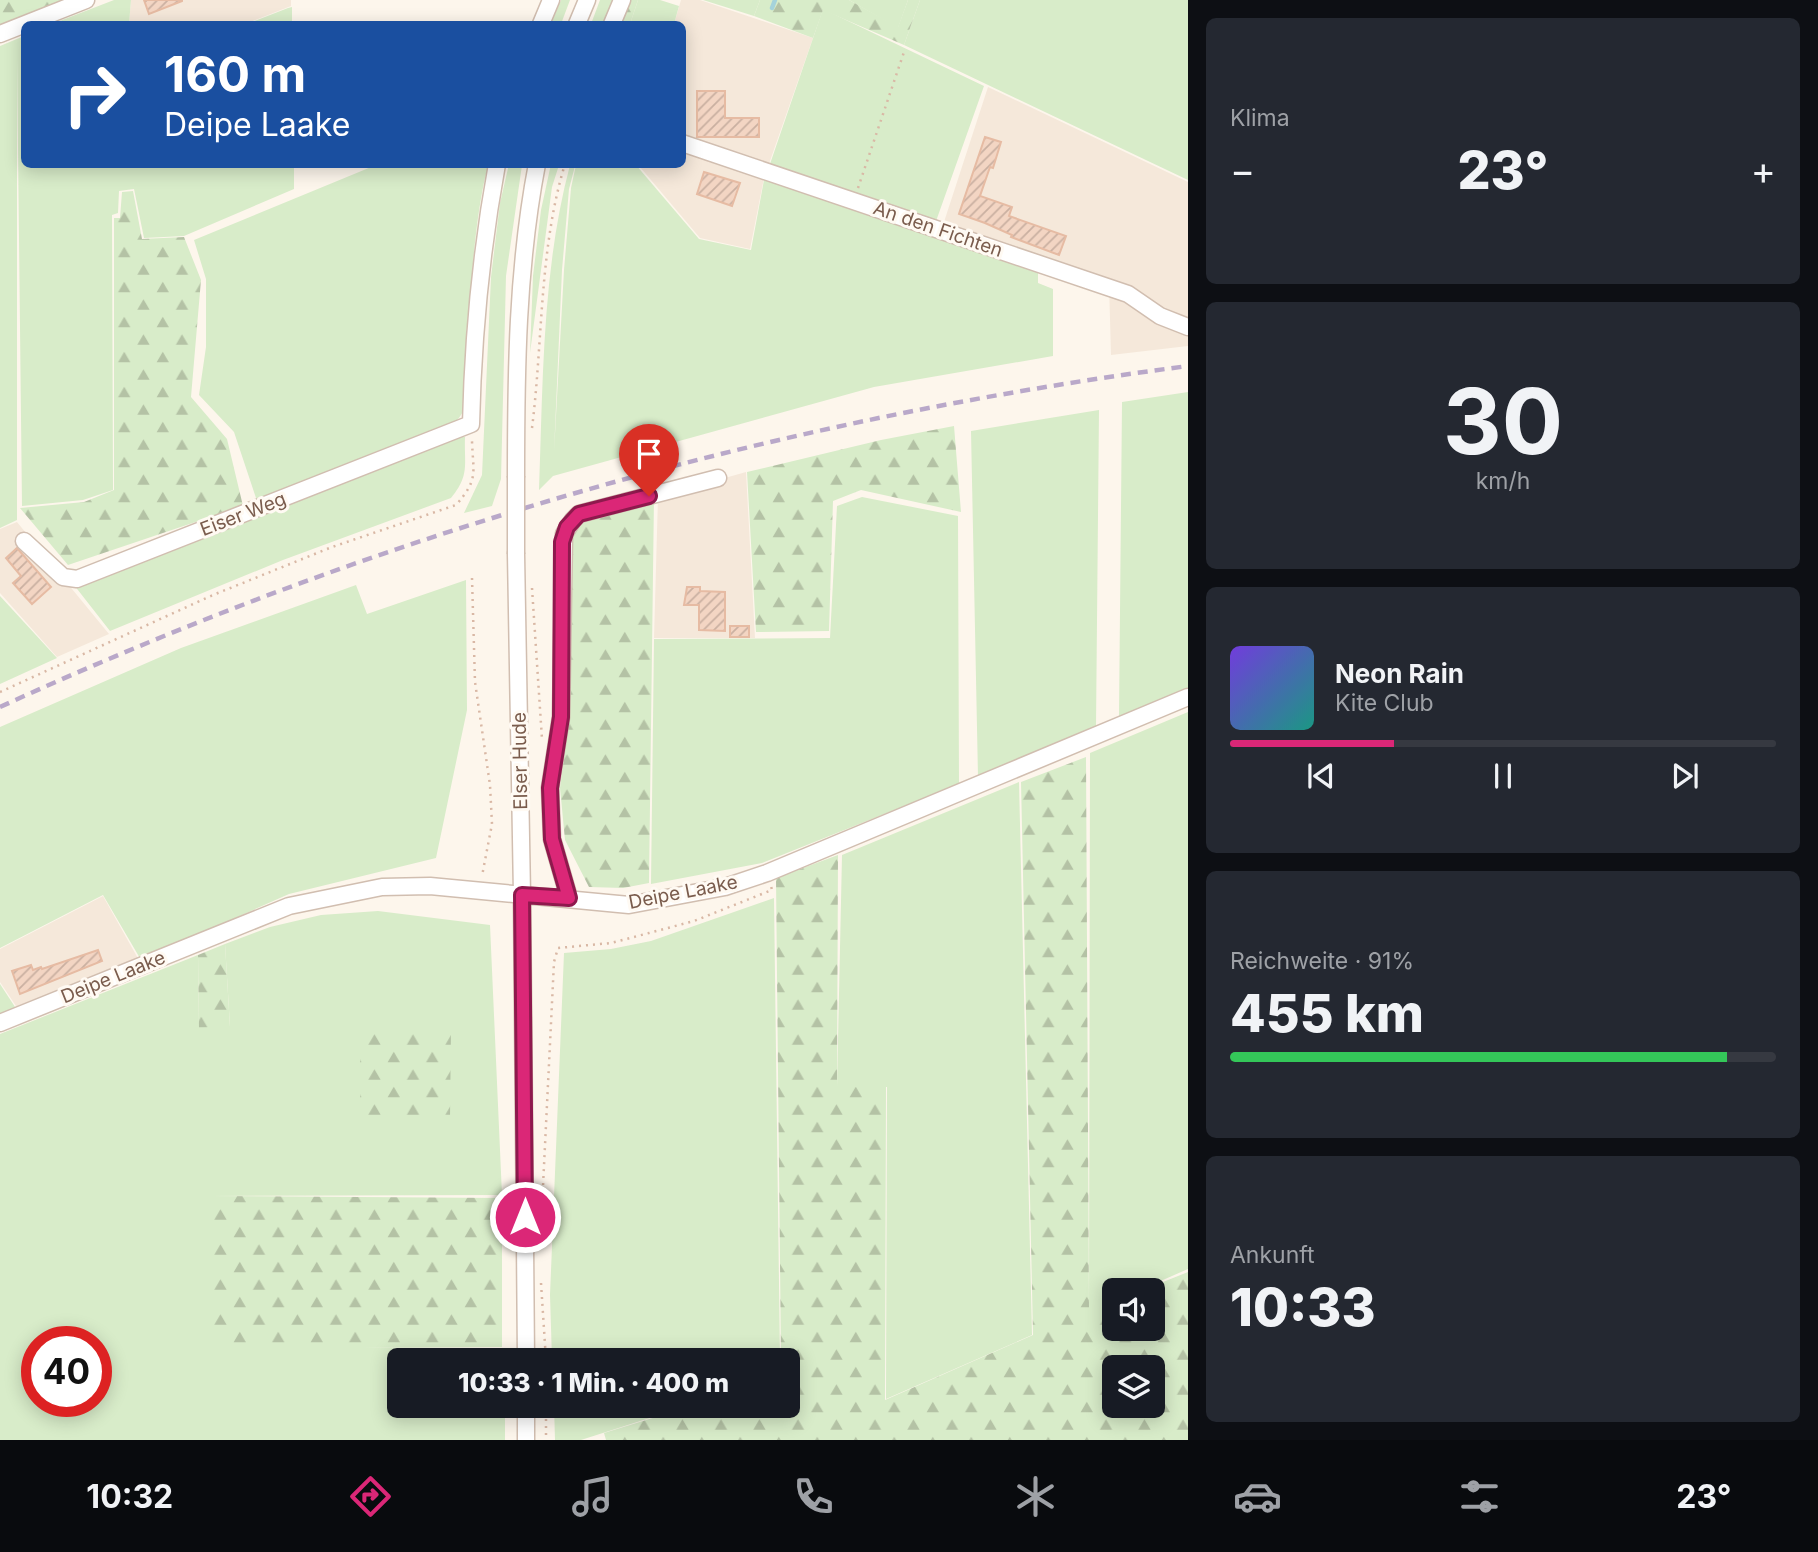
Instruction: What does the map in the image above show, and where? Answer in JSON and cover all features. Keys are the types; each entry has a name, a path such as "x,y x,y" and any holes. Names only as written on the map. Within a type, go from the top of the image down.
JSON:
{"street":[{"path":"33,21 86,0"},
{"path":"542,21 551,0"},
{"path":"578,21 587,0"},
{"path":"613,21 622,0"},
{"path":"0,34 21,26"},
{"name":"An den Fichten","path":"686,144 1128,294 1160,316 1188,327"},
{"name":"Eiser Weg","path":"24,541 63,577 77,579 471,424 473,353 480,270 496,168"},
{"name":"Elser Hude","path":"528,1348 536,1290 522,895 516,371 521,275 536,168"},
{"name":"Elser Hude","path":"569,898 552,839 550,788 561,717 564,534 579,514 719,478"},
{"name":"Deipe Laake","path":"0,1023 289,906 382,887 430,886 629,905 725,887 767,873 1188,697"},
{"path":"526,1418 526,1440"}],"path":[{"path":"853,201 904,52"},
{"path":"531,437 545,269 558,187 564,168"},
{"path":"0,692 213,595 332,547 456,505 468,492 475,475 472,452"},
{"path":"472,578 475,682 492,824 479,890"},
{"path":"532,587 542,739"},
{"path":"541,1229 554,962 558,948 611,943 694,921 772,890 767,873"},
{"path":"536,1290 544,1348"},
{"path":"546,1418 546,1440"}],"shaded area":[{"path":"131,0 291,0 291,6 253,21 129,21"},
{"path":"681,0 700,0 813,38 764,178 750,249 700,238 641,168 686,168 686,21 675,21"},
{"path":"988,87 1188,182 1188,346 1111,355 1109,283 943,225"},
{"path":"746,472 755,638 654,638 658,497"},
{"path":"17,522 109,634 57,657 0,593 0,529"},
{"path":"103,896 140,962 18,1009 0,982 0,949"}],"green space":[{"path":"0,0 63,0 0,25"},
{"path":"114,0 131,0 129,21 60,21"},
{"path":"561,0 570,0 562,21 552,21"},
{"path":"600,0 613,0 605,21 592,21"},
{"path":"629,0 638,0 631,21 621,21"},
{"path":"638,0 660,0 679,6 675,21 631,21"},
{"path":"703,0 760,0 754,16"},
{"path":"760,0 849,0 898,27 908,0 920,0 904,45 823,10 813,38 754,16"},
{"path":"849,0 908,0 898,28"},
{"path":"920,0 1188,0 1188,180 904,45"},
{"path":"292,7 292,21 255,21"},
{"path":"823,9 984,86 935,224 770,164"},
{"path":"21,37 21,168 294,168 294,189 184,236 144,238 134,189 119,191 118,213 112,215 113,490 83,500 22,506 17,59 17,520 0,528 0,46"},
{"path":"369,168 487,168 477,226 468,315 467,392 461,415 456,421 257,501 234,432 199,395 206,347 206,279 194,240"},
{"path":"508,168 522,168 506,276 501,479 492,506 464,513 482,475 491,277 500,203"},
{"path":"550,168 558,168 552,187 530,353 533,276 541,210"},
{"path":"569,168 574,168 569,189 562,270 554,452 564,270 571,188 575,168 639,168 699,239 751,250 764,180 1038,268 1038,283 1053,289 1053,356 874,387 553,476 539,490 549,285"},
{"path":"133,191 142,239 184,237 201,280 191,397 227,439 243,506 68,565 20,508 84,502 114,490 114,218 120,218 122,192"},
{"path":"1188,392 1188,689 1119,717 1122,402"},
{"path":"1099,410 1096,727 978,777 971,431"},
{"path":"954,426 961,512 861,490 833,501 829,631 756,632 747,472 881,440"},
{"path":"454,435 465,437 465,463 464,476 451,498 283,560 110,631 74,585"},
{"path":"654,497 649,883 623,888 589,887 565,840 560,788 569,718 572,533 585,515"},
{"path":"862,497 958,516 959,784 762,863 651,884 654,639 830,638 837,506"},
{"path":"466,580 467,710 436,858 289,894 141,960 103,895 0,948 0,727 181,648 356,585 367,614"},
{"path":"0,596 57,658 0,684"},
{"path":"1188,712 1188,1269 1165,1279 1102,1278 1102,1306 1089,1312 1090,753"},
{"path":"1086,757 1089,1311 1102,1306 1102,1341 1165,1341 1165,1281 1188,1272 1188,1440 606,1440 604,1433 653,1418 800,1418 800,1348 781,1348 776,878 838,855 837,1087 886,1087 885,1400 1033,1335 1021,782"},
{"path":"1019,782 1032,1335 886,1399 887,1087 837,1087 842,855"},
{"path":"774,898 780,1348 552,1348 550,1295 564,953 611,949 651,941"},
{"path":"378,911 490,925 502,1195 210,1196 210,1346 505,1348 387,1348 387,1418 505,1418 505,1440 0,1440 0,1034 198,955 199,1027 230,1026 225,944 270,927 321,915"},
{"path":"225,944 230,1027 199,1028 198,955"},
{"path":"0,984 17,1010 0,1017"},
{"path":"360,1028 451,1028 450,1118 360,1117"},
{"path":"210,1196 502,1198 502,1347 210,1347"},
{"path":"554,1418 650,1418 581,1440 555,1440"}],"building":[{"path":"144,0 182,0 182,1 149,14"},
{"path":"697,91 725,91 725,118 759,118 759,137 697,137"},
{"path":"985,137 1001,142 980,196 1012,207 1009,216 1066,236 1059,255 959,214"},
{"path":"704,172 740,183 732,206 697,194"},
{"path":"17,548 51,587 32,604 13,583 21,576 6,558"},
{"path":"687,587 700,587 700,591 725,592 725,631 699,630 699,605 684,605"},
{"path":"730,626 749,626 749,637 730,637"},
{"path":"98,950 102,961 20,994 12,971 31,965 33,970 42,969"}],"waterway":[{"path":"772,8 775,0"}],"railway":[{"path":"0,707 143,645 288,588 433,537 581,492 730,452 881,418 1033,389 1188,366"}],"route":[{"path":"525,1217 522,895 569,898 552,839 550,788 561,717 562,542 567,527 579,514 649,496"}]}
